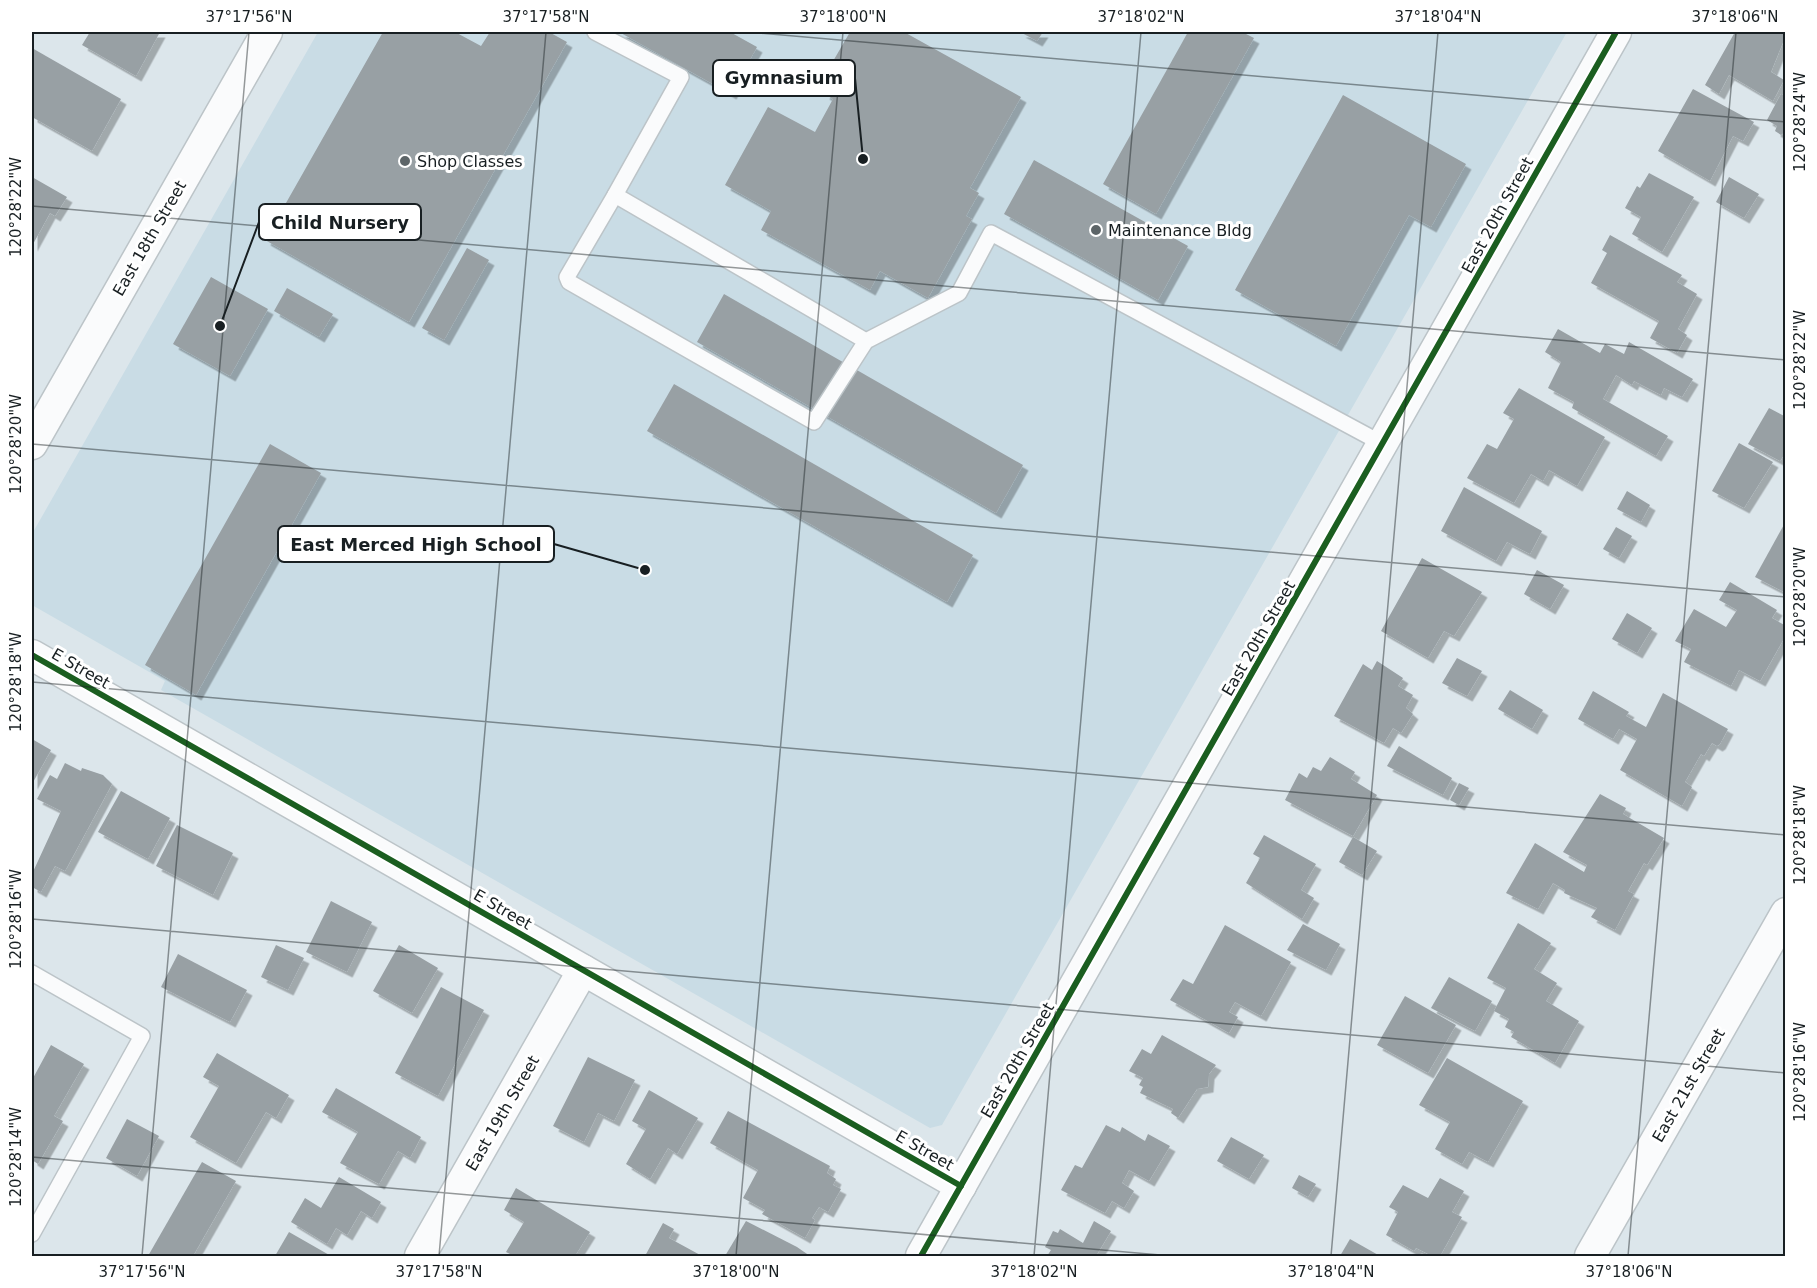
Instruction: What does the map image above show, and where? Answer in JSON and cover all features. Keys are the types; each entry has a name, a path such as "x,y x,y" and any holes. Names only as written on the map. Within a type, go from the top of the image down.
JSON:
{"street":[{"name":"East 18th Street","path":"32,444 267,32"},
{"name":"East 20th Street","path":"921,1257 1616,32"},
{"name":"E Street","path":"32,655 961,1186"},
{"name":"East 21st Street","path":"1590,1257 1785,913"},
{"name":"East 19th Street","path":"420,1257 583,970"}],"lane":[{"path":"595,32 681,77 567,277 569,282 814,422 866,341 959,293 991,233 1383,444"},
{"path":"615,195 866,341"},
{"path":"32,973 142,1036 32,1234"}],"shaded area":[{"path":"318,32 1567,32 942,1125 930,1128 161,690 165,681 32,605 32,534"}],"building":[{"path":"90,32 160,32 136,76 82,45"},
{"name":"Shop Classes","path":"383,32 455,32 481,46 490,32 549,32 567,42 409,322 265,240"},
{"path":"619,32 730,32 757,47 731,94"},
{"path":"850,32 904,32 1021,97 970,188 979,193 966,216 972,219 928,298 880,271 870,290 761,230 771,211 725,185 768,107 815,132 833,99 824,94 832,79 825,75"},
{"path":"1020,32 1043,32 1037,41"},
{"path":"1188,32 1242,32 1254,38 1156,214 1103,184"},
{"path":"1735,32 1780,32 1786,35 1771,72 1784,80 1773,101 1729,75 1719,94 1705,85"},
{"path":"32,48 121,99 92,151 32,117"},
{"path":"1693,89 1754,122 1743,141 1733,136 1710,181 1658,151"},
{"path":"1781,94 1786,96 1786,131 1781,135 1775,131 1777,126 1767,120"},
{"path":"1343,95 1466,164 1431,227 1409,215 1336,346 1235,290"},
{"name":"Maintenance Bldg","path":"1034,160 1188,246 1158,300 1004,214"},
{"path":"1649,173 1694,197 1662,252 1632,234 1641,217 1625,208 1637,186 1640,188"},
{"path":"32,177 67,197 55,216 50,213 32,246"},
{"path":"1729,177 1759,194 1744,218 1716,202"},
{"path":"1610,235 1682,275 1677,282 1697,294 1678,329 1687,335 1677,353 1650,338 1659,321 1591,283 1607,253 1602,250"},
{"path":"467,248 489,260 444,340 422,328"},
{"path":"211,277 268,309 230,376 173,344"},
{"path":"287,288 333,314 319,337 274,311"},
{"path":"724,294 1023,465 996,513 697,342"},
{"path":"1558,329 1600,353 1605,344 1624,354 1629,342 1693,379 1682,397 1664,388 1661,395 1634,381 1632,385 1616,375 1603,399 1668,436 1656,456 1572,408 1574,402 1548,388 1561,362 1545,352"},
{"path":"674,384 973,555 947,602 647,431"},
{"path":"1519,388 1605,437 1577,486 1549,470 1543,481 1531,474 1514,503 1467,478 1487,444 1497,449 1514,419 1503,413"},
{"path":"1769,408 1786,417 1786,452 1780,461 1748,444"},
{"path":"1739,443 1773,462 1744,508 1712,491"},
{"path":"270,444 321,473 196,695 145,665"},
{"path":"1464,487 1542,531 1530,554 1507,542 1496,561 1441,531"},
{"path":"1627,491 1650,505 1641,522 1617,509"},
{"path":"1786,521 1786,593 1755,577"},
{"path":"1616,527 1632,536 1619,558 1603,549"},
{"path":"1422,558 1482,592 1454,636 1444,631 1428,658 1381,631"},
{"path":"1537,570 1564,585 1550,609 1524,594"},
{"path":"1730,582 1777,610 1772,618 1786,626 1786,635 1760,681 1739,670 1731,686 1684,662 1691,649 1675,641 1694,609 1726,627 1737,610 1719,600"},
{"path":"1627,613 1652,628 1637,653 1612,639"},
{"path":"1457,658 1482,671 1467,696 1442,683"},
{"path":"1377,661 1403,678 1398,686 1413,695 1406,708 1413,714 1401,733 1393,728 1384,743 1334,716 1363,664 1372,670"},
{"path":"1510,690 1543,710 1532,729 1498,709"},
{"path":"1593,691 1629,712 1626,716 1646,727 1663,693 1728,729 1720,744 1717,746 1712,743 1704,756 1701,754 1685,782 1692,787 1682,806 1620,770 1637,739 1619,729 1613,739 1578,719"},
{"path":"32,739 51,750 32,784"},
{"path":"1399,746 1452,778 1443,795 1387,766"},
{"path":"1330,757 1355,772 1351,779 1377,795 1353,836 1285,800 1299,773 1307,778 1313,767 1321,771"},
{"path":"65,763 81,771 82,768 103,775 112,784 65,871 55,866 41,892 32,887 32,874 61,811 37,799 50,775 57,779"},
{"path":"1459,783 1469,788 1459,805 1450,800"},
{"path":"121,791 170,818 148,859 98,832"},
{"path":"1600,794 1626,808 1623,814 1664,838 1647,865 1644,863 1628,891 1634,894 1615,930 1591,917 1597,908 1564,893 1565,890 1553,883 1538,909 1506,893 1535,843 1584,872 1587,865 1563,852"},
{"path":"177,825 233,853 213,895 156,866"},
{"path":"1264,835 1316,864 1301,890 1314,898 1302,919 1246,883 1260,858 1253,854"},
{"path":"1353,837 1377,851 1362,875 1339,862"},
{"path":"331,901 372,922 347,972 306,952"},
{"path":"1518,923 1551,943 1534,969 1557,983 1546,1001 1579,1021 1555,1063 1511,1037 1514,1032 1505,1027 1509,1019 1494,1011 1506,988 1487,978"},
{"path":"1303,924 1340,944 1326,970 1287,950"},
{"path":"1225,925 1291,962 1261,1016 1235,1002 1229,1012 1238,1017 1229,1033 1170,1000 1183,979 1193,984"},
{"path":"276,945 304,958 288,990 261,977"},
{"path":"399,945 438,968 412,1013 373,991"},
{"path":"178,954 247,990 230,1022 161,987"},
{"path":"1449,977 1492,1001 1475,1031 1431,1008"},
{"path":"441,987 484,1010 438,1096 395,1073"},
{"path":"1405,996 1456,1025 1428,1073 1377,1045"},
{"path":"1162,1035 1216,1065 1209,1074 1208,1087 1197,1089 1178,1118 1171,1113 1173,1109 1140,1093 1143,1087 1139,1085 1143,1078 1129,1071 1142,1049 1151,1054"},
{"path":"51,1045 84,1064 54,1116 63,1121 38,1164 32,1160 32,1080"},
{"path":"217,1053 289,1095 276,1118 266,1112 236,1163 190,1137 219,1086 203,1077"},
{"path":"588,1057 635,1080 614,1121 598,1113 584,1142 553,1126"},
{"path":"1447,1058 1523,1101 1488,1162 1469,1152 1462,1164 1435,1149 1450,1122 1419,1105"},
{"path":"336,1088 421,1137 410,1158 398,1151 379,1184 340,1163 358,1132 322,1112"},
{"path":"649,1090 698,1118 677,1154 668,1148 650,1179 626,1164 646,1129 632,1121"},
{"path":"728,1111 830,1166 827,1173 836,1179 833,1185 841,1189 828,1212 819,1207 812,1218 815,1220 805,1238 762,1214 765,1210 743,1198 758,1170 710,1143"},
{"path":"127,1119 159,1136 137,1176 106,1158"},
{"path":"1106,1125 1120,1132 1122,1127 1145,1141 1148,1134 1170,1146 1149,1181 1129,1170 1122,1183 1134,1191 1124,1208 1112,1201 1105,1213 1061,1190 1075,1165 1082,1168"},
{"path":"1231,1137 1264,1155 1249,1179 1217,1161"},
{"path":"202,1162 236,1181 193,1256 148,1256"},
{"path":"1299,1175 1316,1184 1308,1197 1292,1188"},
{"path":"339,1177 381,1202 372,1218 361,1211 347,1235 336,1228 327,1244 291,1222 305,1198 321,1208"},
{"path":"1440,1178 1464,1191 1452,1212 1462,1217 1440,1256 1432,1256 1416,1248 1414,1251 1386,1235 1398,1212 1389,1207 1403,1185 1428,1198"},
{"path":"516,1188 590,1232 575,1256 514,1256 506,1252 524,1222 504,1210"},
{"path":"746,1221 797,1247 810,1256 725,1256"},
{"path":"1094,1221 1111,1231 1096,1256 1047,1256 1051,1250 1045,1247 1053,1231 1058,1233 1060,1229 1083,1243"},
{"path":"663,1223 674,1229 669,1238 702,1256 645,1256"},
{"path":"289,1232 331,1256 275,1256"},
{"path":"1350,1239 1380,1256 1340,1256"}],"cycle path":[{"path":"921,1256 1616,32"},
{"path":"32,655 961,1186"}],"place":[{"name":"Gymnasium","path":"863,159"},
{"name":"Shop Classes","path":"405,161"},
{"name":"Maintenance Bldg","path":"1096,230"},
{"name":"Child Nursery","path":"220,326"},
{"name":"East Merced High School","path":"645,570"}]}
